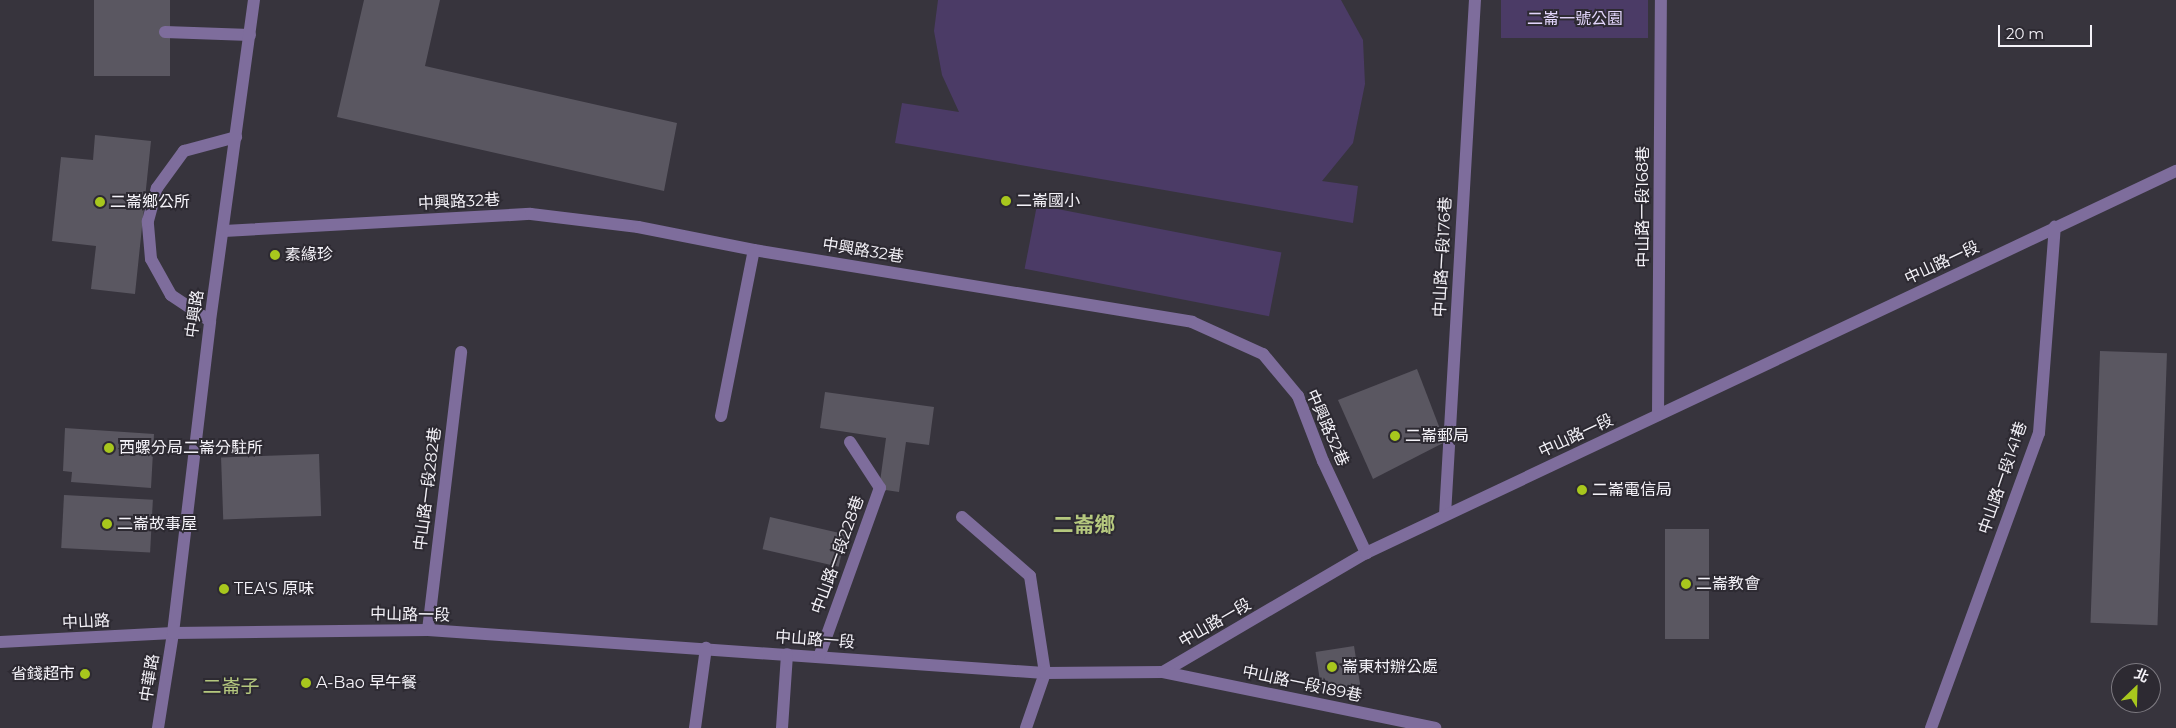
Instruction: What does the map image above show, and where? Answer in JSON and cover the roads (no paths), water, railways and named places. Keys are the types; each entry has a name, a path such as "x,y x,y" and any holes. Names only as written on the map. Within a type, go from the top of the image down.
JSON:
{"street":[{"name":"中興路","path":"173,633 210,322 224,231 254,0"},
{"name":"中山路一段176巷","path":"1445,515 1475,0"},
{"name":"中山路一段168巷","path":"1658,415 1661,0"},
{"path":"165,32 250,35"},
{"path":"210,322 171,295 151,259 148,221 157,188 184,151 236,137"},
{"name":"中山路一段","path":"173,633 428,630 1045,673 1163,672 1366,553 2176,171"},
{"name":"中興路32巷","path":"224,231 531,214 638,227 754,250 1192,322 1263,354 1298,396 1323,460 1366,553"},
{"name":"中山路一段141巷","path":"1931,728 2039,433 2056,227"},
{"path":"721,416 754,250"},
{"name":"中山路一段282巷","path":"428,630 461,352"},
{"name":"中山路一段228巷","path":"819,656 880,488 850,442"},
{"path":"962,517 1030,576 1045,673 1026,728"},
{"name":"中山路","path":"0,642 173,633"},
{"name":"中華路","path":"158,728 173,633"},
{"path":"695,728 706,648"},
{"path":"782,728 787,654"},
{"name":"中山路一段189巷","path":"1163,672 1436,728"}],"place":[{"name":"二崙國小","path":"1006,201"},
{"name":"二崙鄉公所","path":"100,202"},
{"name":"素緣珍","path":"275,255"},
{"name":"二崙郵局","path":"1395,436"},
{"name":"西螺分局二崙分駐所","path":"109,448"},
{"name":"二崙電信局","path":"1582,490"},
{"name":"二崙故事屋","path":"107,524"},
{"name":"二崙教會","path":"1686,584"},
{"name":"TEA'S 原味","path":"224,589"},
{"name":"崙東村辦公處","path":"1332,667"},
{"name":"省錢超市","path":"85,674"},
{"name":"A-Bao 早午餐","path":"306,683"}],"district":[{"name":"二崙鄉","path":"1084,525"},
{"name":"二崙子","path":"231,687"}],"park label":[{"name":"二崙一號公園","path":"1575,19"}]}
